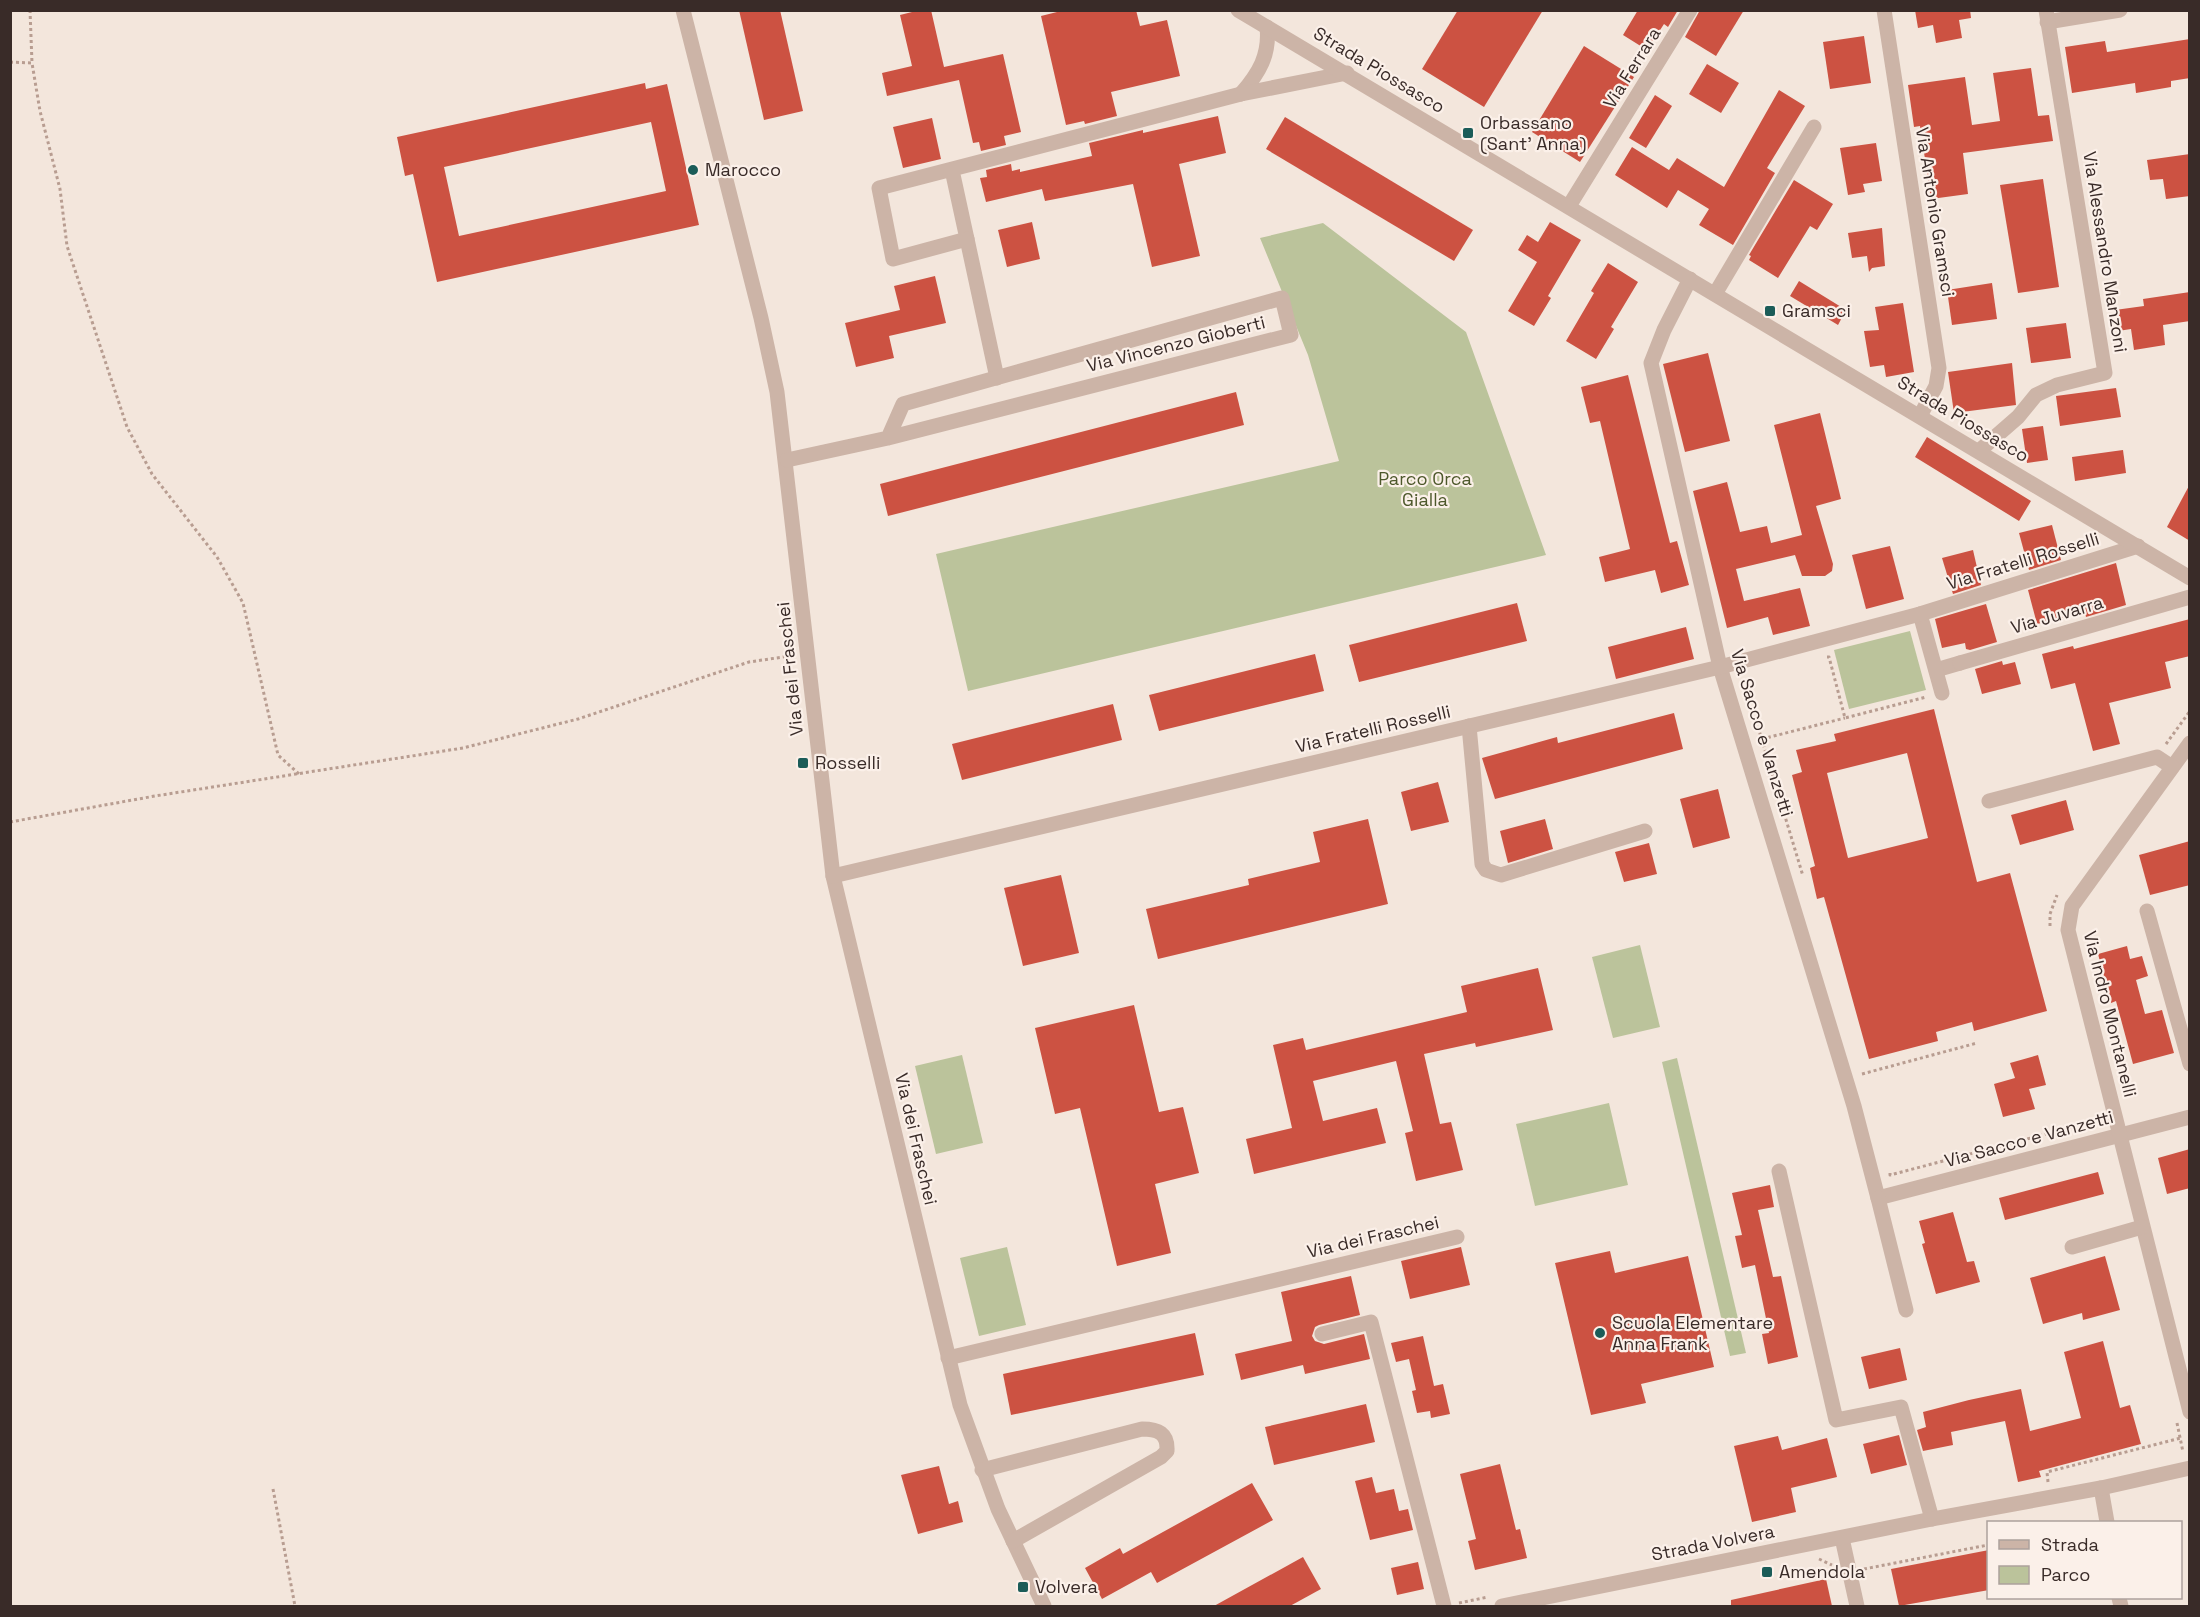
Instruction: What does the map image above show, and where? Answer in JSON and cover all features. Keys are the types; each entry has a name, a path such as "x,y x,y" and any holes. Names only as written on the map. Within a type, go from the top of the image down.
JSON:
{"street":[{"name":"Via dei Fraschei","path":"683,10 761,318 777,392 787,460 833,876 960,1405 982,1470 1044,1606"},
{"name":"Strada Piossasco","path":"1238,10 2190,578"},
{"name":"Via Ferrara","path":"1569,206 1690,10"},
{"name":"Via Antonio Gramsci","path":"1884,10 1939,368 1936,386 1920,416"},
{"name":"Via Alessandro Manzoni","path":"1979,451 2018,417 2036,394 2057,385 2105,373 2047,16 2120,10"},
{"path":"1241,94 1257,76 1265,58 1269,42 1267,27"},
{"path":"967,239 893,259 879,188 1241,94 1347,74"},
{"path":"1715,294 1814,127"},
{"path":"952,170 998,378"},
{"name":"Via Sacco e Vanzetti","path":"1690,279 1664,330 1651,363 1720,667 1851,1095 1906,1310"},
{"name":"Via Vincenzo Gioberti","path":"787,460 888,438 1291,334 1282,298 903,404 888,438"},
{"name":"Via Fratelli Rosselli","path":"833,876 1720,667 1920,614 2138,546"},
{"name":"Via Juvarra","path":"1936,670 2190,597"},
{"path":"1920,614 1942,693"},
{"path":"1469,726 1482,864 1486,870 1501,875 1645,831"},
{"name":"Via Indro Montanelli","path":"2190,743 2072,906 2069,918 2071,943 2190,1412"},
{"path":"1989,801 2157,757 2172,767"},
{"path":"2147,911 2190,1064"},
{"name":"Via Sacco e Vanzetti","path":"1878,1198 2190,1117"},
{"path":"1779,1171 1836,1420 1901,1407 1932,1519"},
{"path":"2072,1247 2142,1227"},
{"name":"Via dei Fraschei","path":"948,1358 1457,1237"},
{"path":"1322,1335 1371,1322 1444,1606"},
{"path":"982,1470 1142,1429 1155,1429 1163,1433 1168,1442 1167,1451 1161,1457 1013,1541"},
{"name":"Strada Volvera","path":"1502,1606 1932,1519 2101,1488 2190,1468"},
{"path":"2101,1488 2107,1521"},
{"path":"1842,1538 1857,1606"}],"path":[{"path":"30,10 32,63 40,111 60,189 67,246 127,427 152,474 217,557 243,603 278,755 299,774"},
{"path":"10,62 32,63"},
{"path":"10,822 299,774 405,759 513,737 608,709 749,662 807,655"},
{"path":"1818,659 1829,657 1845,718"},
{"path":"1762,739 1942,693"},
{"path":"1755,719 1806,884"},
{"path":"1862,1074 1977,1043"},
{"path":"1859,1063 1865,1083"},
{"path":"1887,1165 1890,1175 2101,1120"},
{"path":"2039,1484 2049,1482 2047,1472 2181,1438"},
{"path":"273,1489 295,1606"},
{"path":"1819,1559 1850,1573 1987,1545"}],"green space":[{"name":"Parco Orca Gialla","path":"1323,223 1466,332 1546,555 968,691 936,554 1339,461 1308,355 1260,238"},
{"path":"1910,631 1926,690 1849,709 1834,650"},
{"path":"1640,945 1660,1027 1613,1038 1592,957"},
{"path":"962,1055 983,1143 936,1154 915,1066"},
{"path":"1677,1058 1746,1353 1730,1356 1662,1062"},
{"path":"1609,1103 1628,1185 1535,1206 1516,1124"},
{"path":"1007,1247 1026,1325 979,1336 960,1258"}],"building":[{"path":"739,10 780,10 803,111 764,120"},
{"path":"931,10 944,67 1003,54 1021,132 1004,136 1006,145 981,151 979,142 973,143 959,80 887,96 882,73 912,66 900,15"},
{"path":"1065,10 1136,10 1140,26 1167,20 1180,76 1111,92 1117,116 1085,124 1084,121 1066,125 1041,16"},
{"path":"1458,10 1543,10 1484,107 1422,69"},
{"path":"1638,10 1678,10 1668,27 1664,24 1647,50 1623,35"},
{"path":"1700,10 1744,10 1716,56 1685,37"},
{"path":"1915,10 1970,10 1971,18 1959,20 1962,38 1936,43 1933,25 1918,28"},
{"path":"1864,36 1871,83 1830,89 1823,42"},
{"path":"2190,39 2190,78 2171,81 2171,87 2136,93 2135,83 2072,93 2065,47 2105,41 2107,52"},
{"path":"1584,46 1634,77 1580,162 1532,132"},
{"path":"1707,64 1739,83 1721,113 1689,94"},
{"path":"2031,68 2038,116 2049,115 2053,141 1963,153 1968,194 1931,199 1920,126 1914,127 1908,85 1965,77 1972,125 2000,121 1993,73"},
{"path":"645,83 646,89 667,84 699,225 437,282 413,174 405,176 397,137","holes":["651,122 666,191 459,236 444,167"]},
{"path":"1779,90 1805,106 1767,168 1775,173 1733,245 1699,225 1709,209 1678,190 1667,208 1615,175 1632,147 1669,170 1677,158 1724,187"},
{"path":"1655,95 1672,106 1646,148 1629,138"},
{"path":"1218,116 1226,153 1179,164 1200,256 1152,267 1133,184 1045,201 1042,189 986,202 980,178 987,177 986,170 1011,164 1012,171 1020,169 1020,172 1092,156 1089,143"},
{"path":"1285,117 1473,230 1454,261 1266,149"},
{"path":"932,118 941,159 903,168 893,127"},
{"path":"1876,143 1882,181 1863,184 1865,192 1848,195 1840,148"},
{"path":"2190,154 2190,196 2166,199 2163,179 2150,180 2147,160"},
{"path":"2043,179 2059,287 2018,293 2000,185"},
{"path":"1794,180 1833,204 1817,230 1810,226 1778,278 1749,260 1751,256 1749,255"},
{"path":"1032,222 1040,259 1007,267 998,230"},
{"path":"1550,222 1581,240 1548,296 1551,298 1534,326 1508,311 1537,262 1518,250 1527,235 1538,242"},
{"path":"1882,228 1885,266 1872,268 1869,272 1867,256 1852,258 1848,233"},
{"path":"1608,263 1638,282 1611,327 1614,329 1596,359 1566,341 1594,293 1591,291"},
{"path":"935,276 946,323 889,336 894,358 856,367 845,323 900,310 894,286"},
{"path":"1799,281 1846,310 1838,325 1790,296"},
{"path":"1992,283 1997,319 1952,325 1947,290"},
{"path":"2190,292 2190,321 2163,325 2165,345 2134,350 2131,329 2118,331 2115,310 2144,306 2143,299"},
{"path":"1903,303 1914,372 1886,377 1884,365 1870,367 1864,331 1879,330 1875,307"},
{"path":"2066,323 2071,358 2031,363 2026,328"},
{"path":"1708,353 1730,441 1685,452 1663,364"},
{"path":"2012,363 2016,405 1954,413 1948,372"},
{"path":"1628,375 1670,543 1677,541 1689,585 1661,593 1655,570 1605,582 1599,557 1630,549 1600,421 1590,423 1581,387"},
{"path":"2116,388 2121,417 2060,426 2056,396"},
{"path":"1236,392 1244,425 888,516 880,484"},
{"path":"1820,413 1841,499 1816,506 1833,564 1832,571 1825,576 1802,576 1795,555 1736,569 1744,601 1800,588 1810,626 1773,635 1768,617 1727,628 1693,491 1727,482 1740,532 1767,526 1771,543 1802,535 1774,425"},
{"path":"2043,426 2048,460 2027,463 2022,429"},
{"path":"1927,437 2031,501 2019,521 1915,457"},
{"path":"2123,450 2126,473 2075,481 2072,457"},
{"path":"2190,484 2190,541 2167,527"},
{"path":"2052,525 2061,560 2029,570 2019,533"},
{"path":"1890,546 1904,599 1866,609 1852,555"},
{"path":"1973,550 1981,585 1953,594 1942,558"},
{"path":"2116,563 2126,605 2086,617 2085,613 2037,624 2028,590"},
{"path":"1517,603 1527,641 1359,682 1349,645"},
{"path":"1986,604 1997,642 1970,650 1966,649 1965,643 1942,648 1935,619"},
{"path":"2190,619 2190,656 2165,662 2171,688 2109,703 2120,744 2093,751 2075,683 2051,689 2042,654 2073,646 2074,649"},
{"path":"1686,627 1694,659 1616,679 1608,647"},
{"path":"1315,654 1324,691 1159,731 1149,695"},
{"path":"2002,661 2003,665 2015,662 2021,684 1982,694 1975,669"},
{"path":"1113,704 1122,740 962,780 952,744"},
{"path":"1934,709 1977,882 2010,873 2047,1011 1974,1031 1972,1022 1936,1032 1938,1041 1869,1059 1824,897 1817,899 1810,868 1815,866 1792,775 1802,772 1796,750 1836,741 1834,734","holes":["1907,753 1928,838 1848,858 1827,773"]},
{"path":"1674,713 1683,749 1495,799 1482,758 1557,737 1558,743"},
{"path":"1438,782 1449,822 1411,831 1401,792"},
{"path":"1718,789 1730,838 1693,848 1680,799"},
{"path":"2066,800 2074,830 2020,845 2011,815"},
{"path":"1368,819 1388,904 1158,959 1146,909 1249,885 1248,879 1320,862 1313,832"},
{"path":"1545,819 1553,849 1508,863 1500,831"},
{"path":"2190,841 2190,885 2150,895 2139,855"},
{"path":"1649,843 1657,874 1624,882 1615,852"},
{"path":"1061,875 1079,953 1023,966 1004,888"},
{"path":"2127,946 2130,959 2142,956 2148,976 2136,980 2145,1014 2162,1010 2174,1053 2133,1064 2116,1001 2111,1003 2098,954"},
{"path":"1538,968 1553,1030 1476,1047 1475,1043 1424,1054 1440,1124 1451,1122 1463,1170 1416,1181 1405,1133 1413,1131 1396,1061 1313,1081 1323,1121 1377,1108 1386,1143 1254,1174 1246,1139 1292,1128 1273,1045 1303,1038 1306,1050 1467,1012 1461,986"},
{"path":"1134,1005 1159,1112 1183,1107 1199,1173 1155,1184 1171,1253 1117,1266 1080,1108 1055,1114 1035,1028"},
{"path":"2038,1055 2046,1085 2029,1089 2035,1109 2003,1117 1994,1084 2015,1078 2010,1063"},
{"path":"2190,1149 2190,1188 2167,1194 2158,1158"},
{"path":"2098,1172 2104,1194 2005,1220 1999,1198"},
{"path":"1770,1185 1774,1207 1758,1210 1773,1277 1781,1276 1798,1357 1768,1364 1762,1334 1769,1333 1755,1265 1742,1268 1735,1236 1742,1235 1732,1193"},
{"path":"1953,1212 1967,1262 1974,1261 1980,1282 1936,1294 1922,1244 1925,1243 1919,1221"},
{"path":"1461,1247 1470,1285 1410,1299 1401,1261"},
{"path":"1610,1251 1615,1273 1688,1256 1714,1367 1641,1384 1646,1403 1591,1415 1555,1263"},
{"path":"2105,1256 2120,1310 2083,1320 2082,1313 2043,1324 2030,1278"},
{"path":"1351,1276 1360,1315 1319,1325 1315,1327 1312,1336 1315,1341 1324,1344 1364,1334 1370,1359 1305,1374 1303,1365 1241,1380 1235,1354 1292,1341 1281,1292"},
{"path":"1195,1333 1204,1375 1011,1415 1003,1374"},
{"path":"1423,1336 1434,1386 1443,1384 1450,1414 1431,1418 1430,1411 1417,1413 1412,1391 1416,1390 1409,1359 1396,1362 1391,1343"},
{"path":"2103,1341 2120,1408 2130,1405 2141,1444 2039,1471 2041,1477 2018,1482 2005,1421 1951,1432 1953,1445 1923,1451 1917,1430 1926,1427 1923,1412 2021,1389 2030,1431 2081,1418 2064,1352"},
{"path":"1900,1348 1907,1380 1869,1389 1861,1357"},
{"path":"1366,1404 1375,1442 1274,1465 1265,1427"},
{"path":"1899,1435 1907,1465 1871,1474 1863,1444"},
{"path":"1778,1436 1782,1450 1827,1438 1837,1477 1791,1488 1796,1512 1752,1522 1734,1446"},
{"path":"1500,1464 1516,1530 1520,1529 1527,1558 1475,1570 1468,1541 1476,1539 1460,1474"},
{"path":"939,1466 949,1504 958,1501 963,1522 918,1534 901,1475"},
{"path":"1372,1477 1376,1493 1394,1489 1399,1511 1408,1509 1413,1530 1370,1540 1355,1481"},
{"path":"1252,1483 1273,1520 1157,1583 1151,1572 1102,1599 1085,1568 1120,1548 1123,1554"},
{"path":"1987,1550 1987,1590 1899,1606 1891,1569"},
{"path":"1303,1557 1321,1589 1290,1606 1214,1606"},
{"path":"1418,1562 1424,1589 1397,1595 1391,1568"},
{"path":"1826,1579 1832,1606 1731,1606 1731,1600"}],"place":[{"name":"Orbassano (Sant' Anna)","path":"1468,133"},
{"name":"Marocco","path":"693,170"},
{"name":"Gramsci","path":"1770,311"},
{"name":"Rosselli","path":"803,763"},
{"name":"Scuola Elementare Anna Frank","path":"1600,1333"},
{"name":"Amendola","path":"1767,1572"},
{"name":"Volvera","path":"1023,1587"}]}
